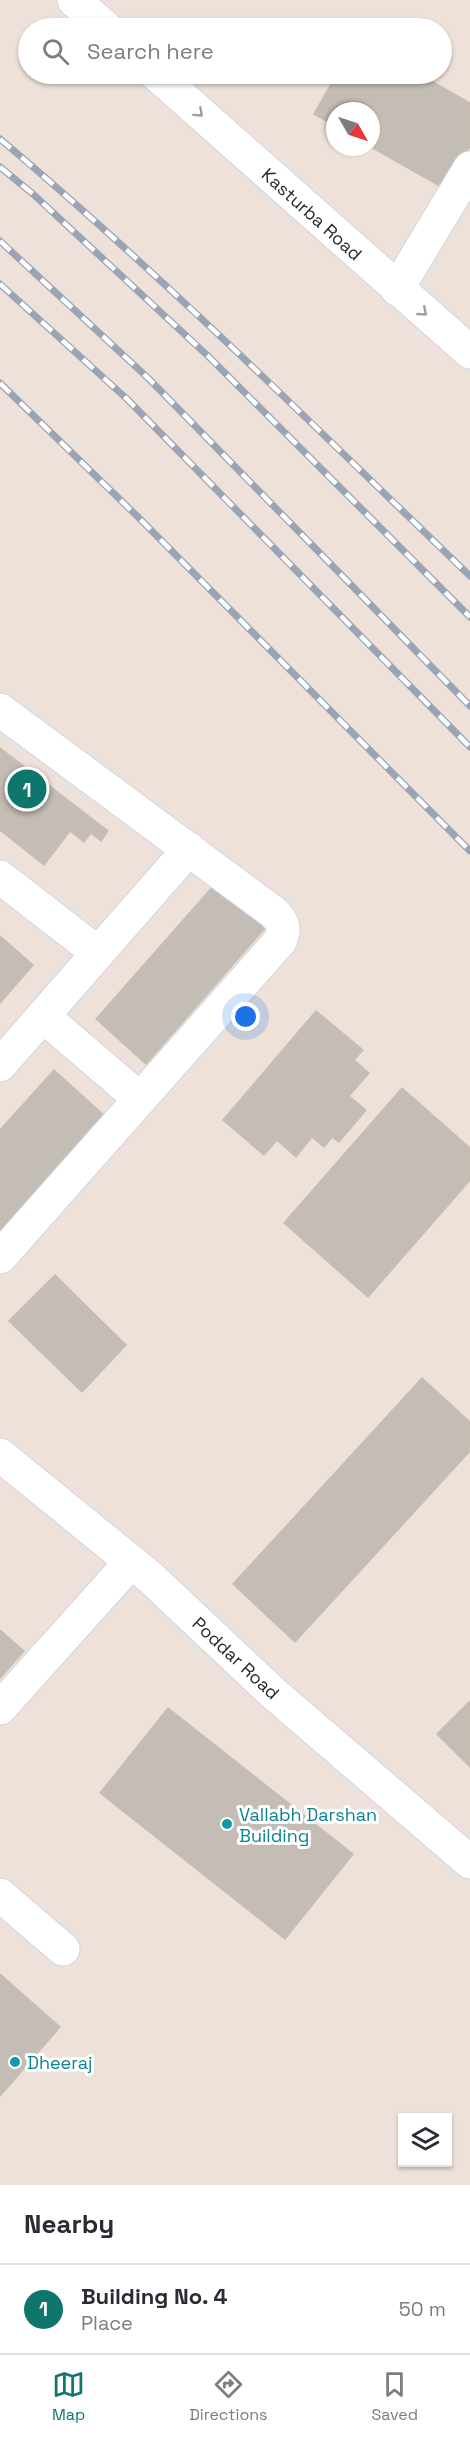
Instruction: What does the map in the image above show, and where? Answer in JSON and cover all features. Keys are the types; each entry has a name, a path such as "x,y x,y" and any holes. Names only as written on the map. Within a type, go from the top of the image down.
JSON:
{"street":[{"path":"74,0 95,18"},
{"name":"Kasturba Road","path":"167,84 397,290 470,352"},
{"path":"397,290 470,168"},
{"path":"0,710 273,912 282,921 284,933 280,941 0,1257"},
{"path":"0,1065 189,849"},
{"path":"0,877 98,953"},
{"path":"43,1016 140,1099"},
{"name":"Poddar Road","path":"0,1455 131,1562 272,1692 470,1862"},
{"path":"0,1708 131,1562"},
{"path":"0,1895 63,1949"}],"building":[{"path":"331,84 437,84 470,103 470,146 445,189 380,152 380,102 326,102 326,121 314,114"},
{"path":"0,748 108,831 101,841 91,833 84,842 70,831 44,865 0,830"},
{"path":"215,884 265,928 146,1064 96,1019"},
{"path":"0,936 33,965 0,1003"},
{"path":"316,1011 363,1050 354,1060 369,1073 349,1096 366,1110 339,1142 332,1137 324,1147 312,1137 296,1157 277,1140 264,1155 223,1120"},
{"path":"54,1070 106,1117 0,1233 0,1130"},
{"path":"402,1088 470,1148 470,1180 368,1297 284,1223"},
{"path":"55,1275 126,1345 82,1392 9,1321"},
{"path":"422,1378 470,1422 470,1451 295,1642 233,1584"},
{"path":"0,1630 24,1651 0,1678"},
{"path":"470,1701 470,1767 437,1734"},
{"name":"Vallabh Darshan Building","path":"168,1708 353,1854 285,1939 100,1793"},
{"name":"Dheeraj","path":"0,1974 60,2027 0,2096"}],"railway":[{"path":"0,139 180,299 470,576"},
{"path":"0,167 33,194 208,356 470,617"},
{"path":"0,241 148,378 470,706"},
{"path":"0,284 127,399 470,747"},
{"path":"0,383 138,517 470,851"}],"place":[{"name":"Building No. 4","path":"27,789"},
{"name":"Vallabh Darshan Building","path":"227,1824"},
{"name":"Dheeraj","path":"15,2062"}]}
